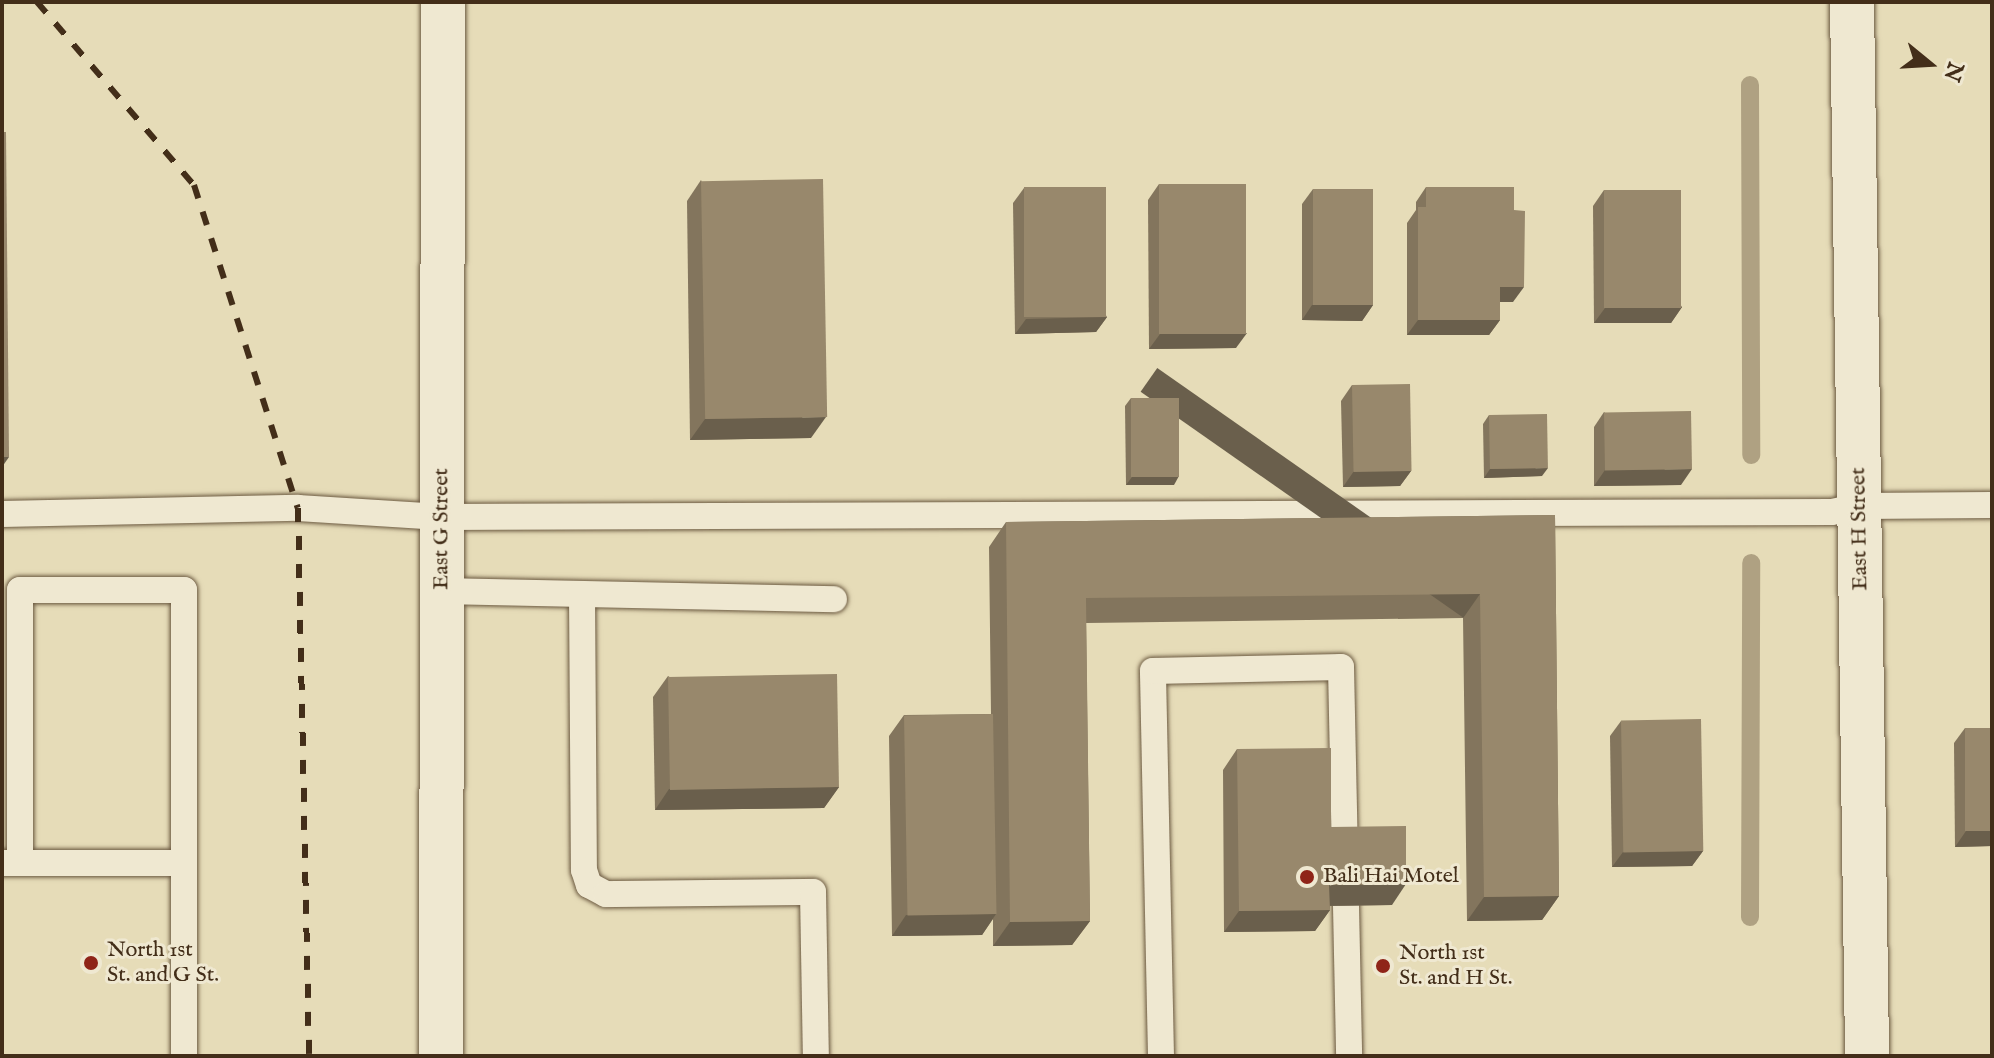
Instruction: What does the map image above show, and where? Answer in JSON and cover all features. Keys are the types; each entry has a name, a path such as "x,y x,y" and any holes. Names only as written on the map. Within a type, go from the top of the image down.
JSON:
{"street":[{"name":"East G Street","path":"441,1056 443,2"},
{"name":"East H Street","path":"1852,2 1867,1056"}],"lane":[{"path":"2,514 298,508 441,517 1816,512 1860,506 1992,505"},
{"path":"184,863 11,863 20,590 184,590 184,863 184,1056"},
{"path":"442,591 834,599"},
{"path":"582,594 584,870 589,885 606,894 813,892 816,1056"},
{"path":"1161,1056 1153,671 1341,667 1349,1056"}],"building":[{"path":"2,132 6,132 9,457 2,457"},
{"path":"823,179 827,417 705,419 701,181"},
{"path":"1159,184 1246,184 1246,334 1159,334"},
{"path":"1024,187 1106,187 1106,317 1024,317"},
{"path":"1426,187 1514,187 1514,210 1525,211 1524,287 1500,287 1500,320 1418,320 1418,207 1426,207"},
{"path":"1313,189 1373,189 1373,305 1313,305"},
{"path":"1604,190 1681,190 1681,308 1604,308"},
{"path":"1410,384 1412,471 1354,472 1352,385"},
{"path":"1131,398 1179,398 1179,477 1131,477"},
{"path":"1691,411 1692,469 1605,471 1604,413"},
{"path":"1547,414 1548,468 1490,469 1489,415"},
{"path":"1555,515 1559,896 1484,897 1480,594 1086,598 1090,921 1010,922 1006,522"},
{"path":"837,674 839,787 670,790 668,677"},
{"path":"993,714 996,914 908,916 904,716"},
{"path":"1701,719 1703,851 1623,852 1621,720"},
{"path":"1965,728 1992,728 1992,831 1965,831"},
{"name":"Bali Hai Motel","path":"1331,748 1331,827 1406,826 1406,884 1329,885 1330,910 1239,911 1237,749"}],"waterway":[{"path":"1750,85 1751,455"},
{"path":"1750,917 1751,563"}],"railway":[{"path":"37,2 194,185 298,508 309,1056"}],"place":[{"name":"Bali Hai Motel","path":"1307,877"},
{"name":"North 1st St. and G St.","path":"91,963"},
{"name":"North 1st St. and H St.","path":"1383,966"}]}
